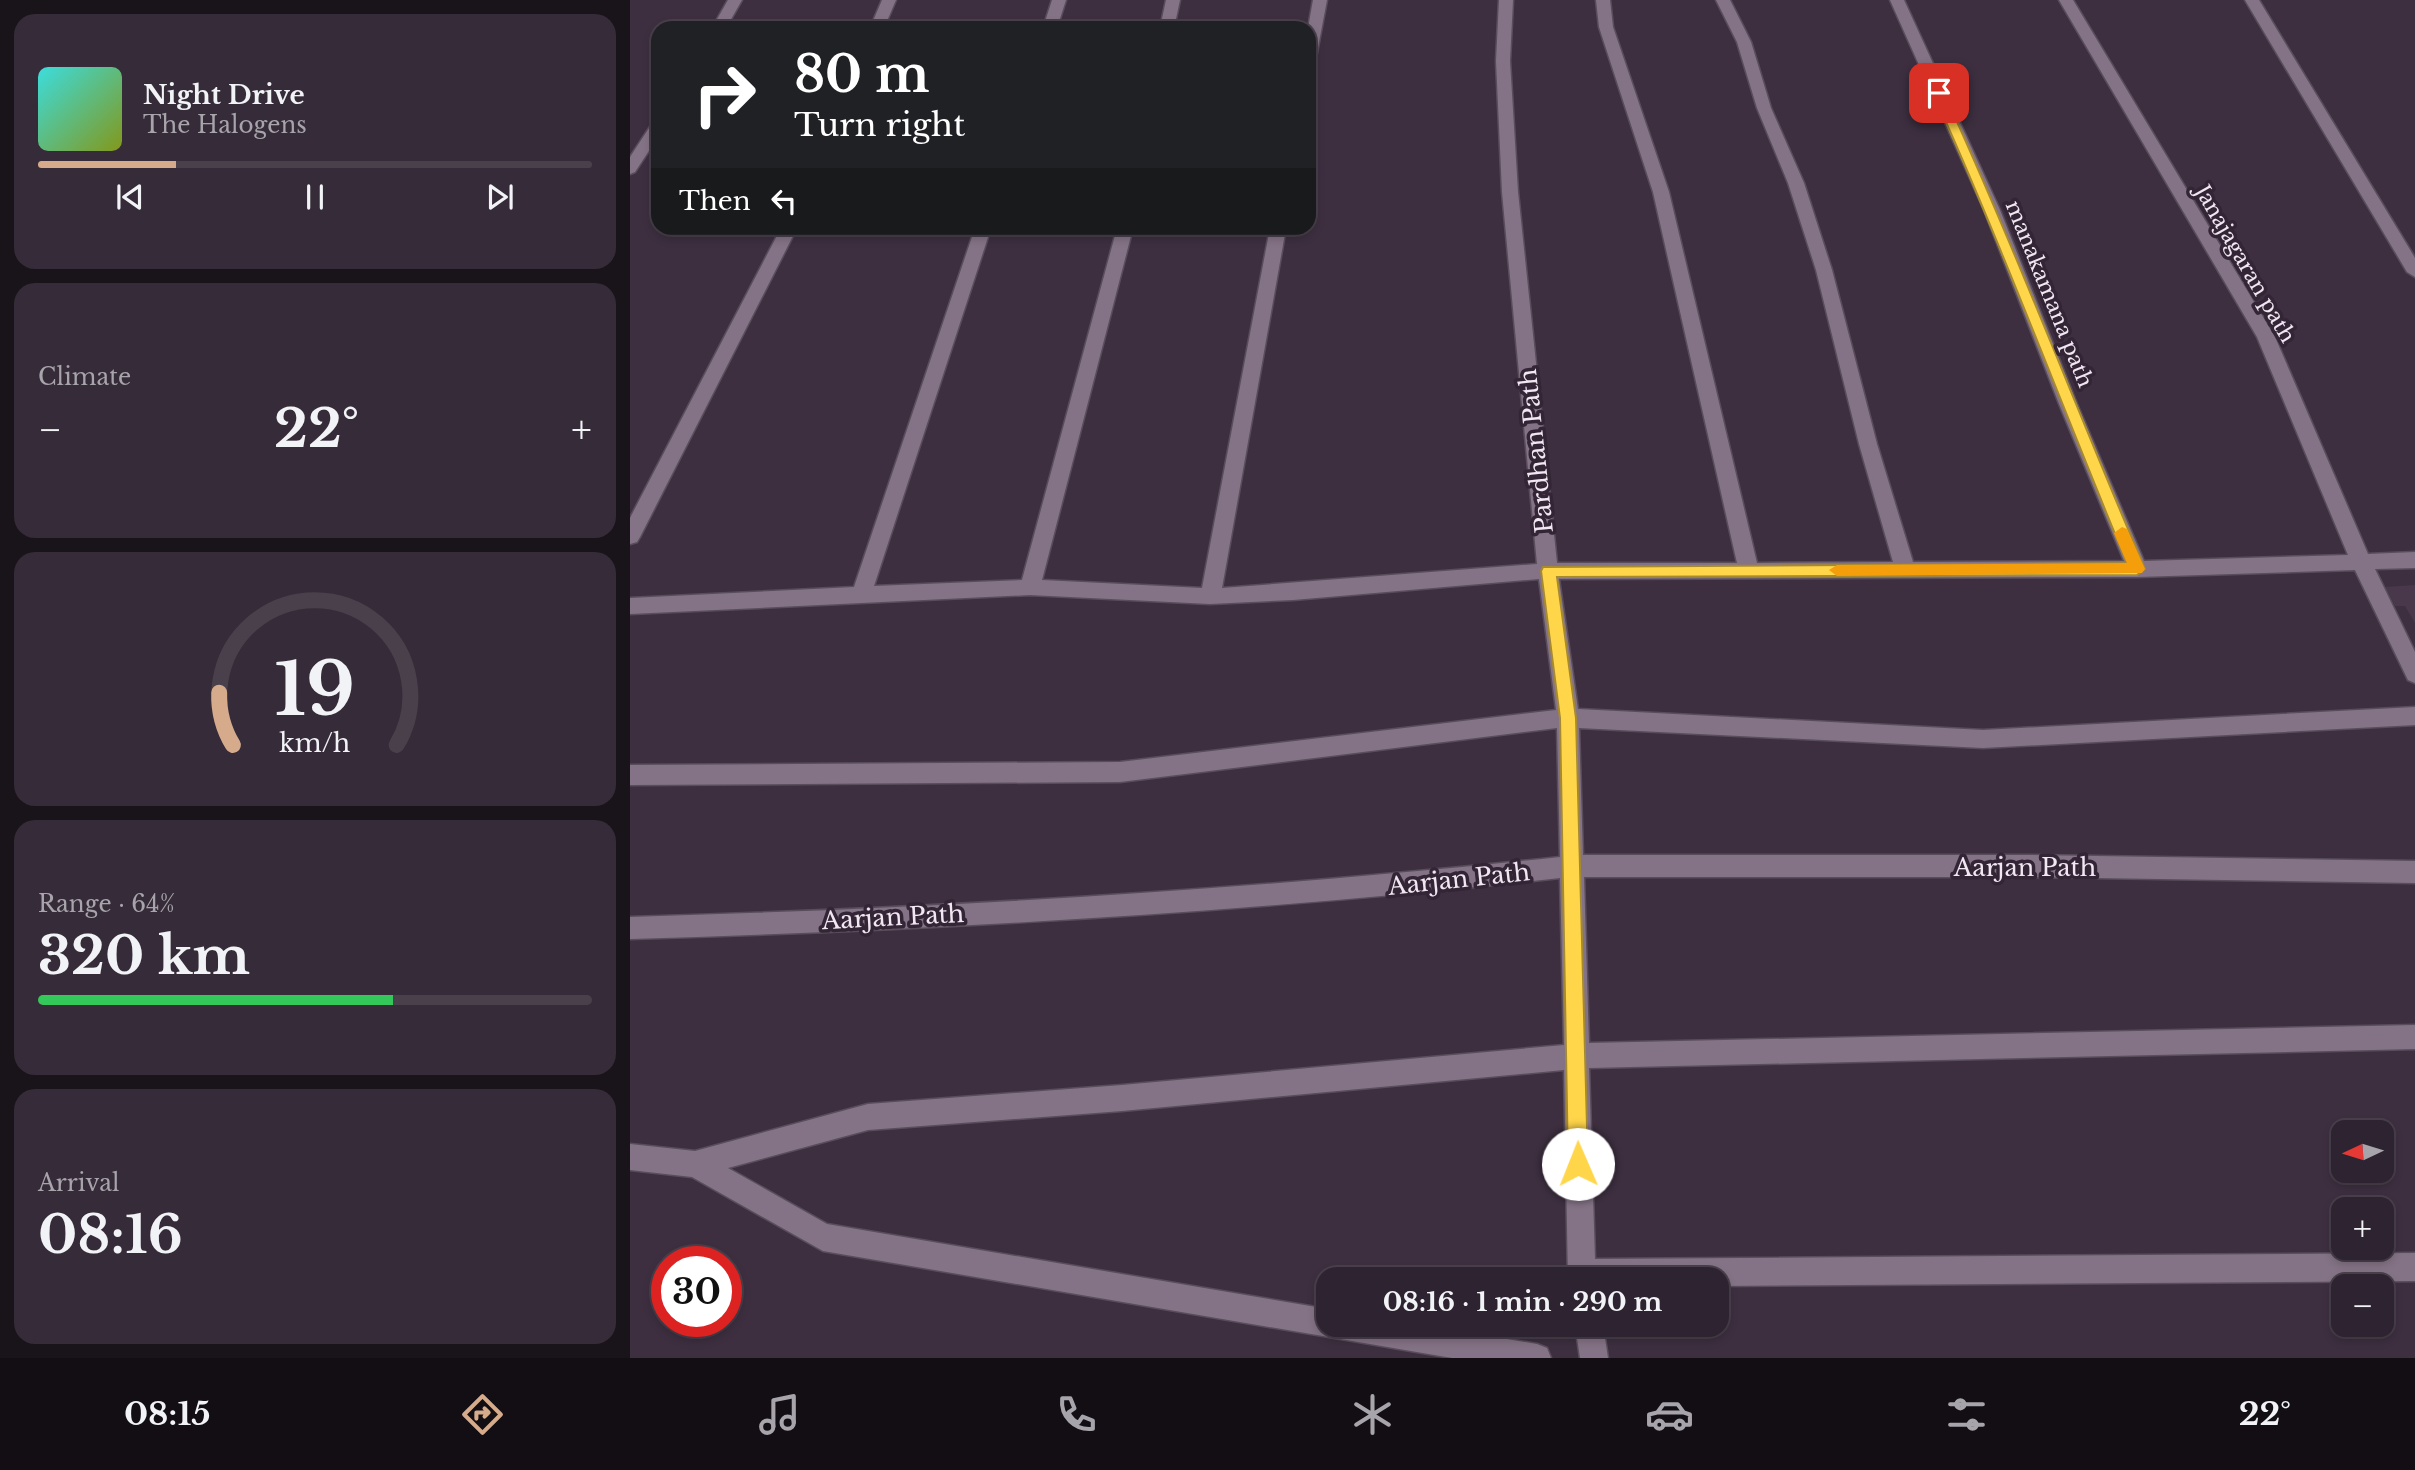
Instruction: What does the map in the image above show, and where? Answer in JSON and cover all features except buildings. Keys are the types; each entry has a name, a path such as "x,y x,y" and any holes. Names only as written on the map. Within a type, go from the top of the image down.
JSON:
{"street":[{"path":"723,21 735,0"},
{"path":"880,21 889,0"},
{"path":"1052,21 1059,0"},
{"path":"1168,21 1173,0"},
{"path":"1316,21 1320,0"},
{"name":"Pardhan Path","path":"1506,0 1503,61 1510,192 1548,571 1568,718 1582,1267"},
{"path":"1603,0 1606,27 1661,192 1749,571"},
{"path":"1723,0 1744,42 1764,108 1796,183 1824,270 1868,444 1905,570"},
{"name":"manakamana path","path":"1896,0 1992,210 2068,404 2137,569"},
{"name":"Janajagaran path","path":"2066,0 2266,337 2361,561 2415,674"},
{"path":"2252,0 2415,272"},
{"path":"630,169 651,136"},
{"path":"630,537 785,235"},
{"path":"861,595 981,235"},
{"path":"1030,587 1123,235"},
{"path":"1210,596 1277,235"},
{"path":"630,606 1030,587 1210,596 1293,592 1548,571 2137,569 2415,560"},
{"path":"630,775 1120,772 1568,718 1983,739 2415,716"},
{"name":"Aarjan Path","path":"630,928 1158,904 1372,888 1572,866 2031,866 2415,872"},
{"path":"630,1157 695,1164 868,1117 1122,1098 1576,1056 2415,1037"},
{"path":"695,1164 823,1237 1316,1321"},
{"path":"1729,1275 2415,1268"},
{"path":"1413,1337 1538,1358"},
{"path":"1591,1337 1594,1358"}],"shaded area":[{"path":"2415,585 2415,623 2405,606 2395,606 2385,587"}],"slow traffic":[{"path":"1837,570 2137,569 2122,533"}],"route":[{"path":"1578,1164 1568,718 1548,571 2137,569 2068,404 1992,210 1939,93"}]}
